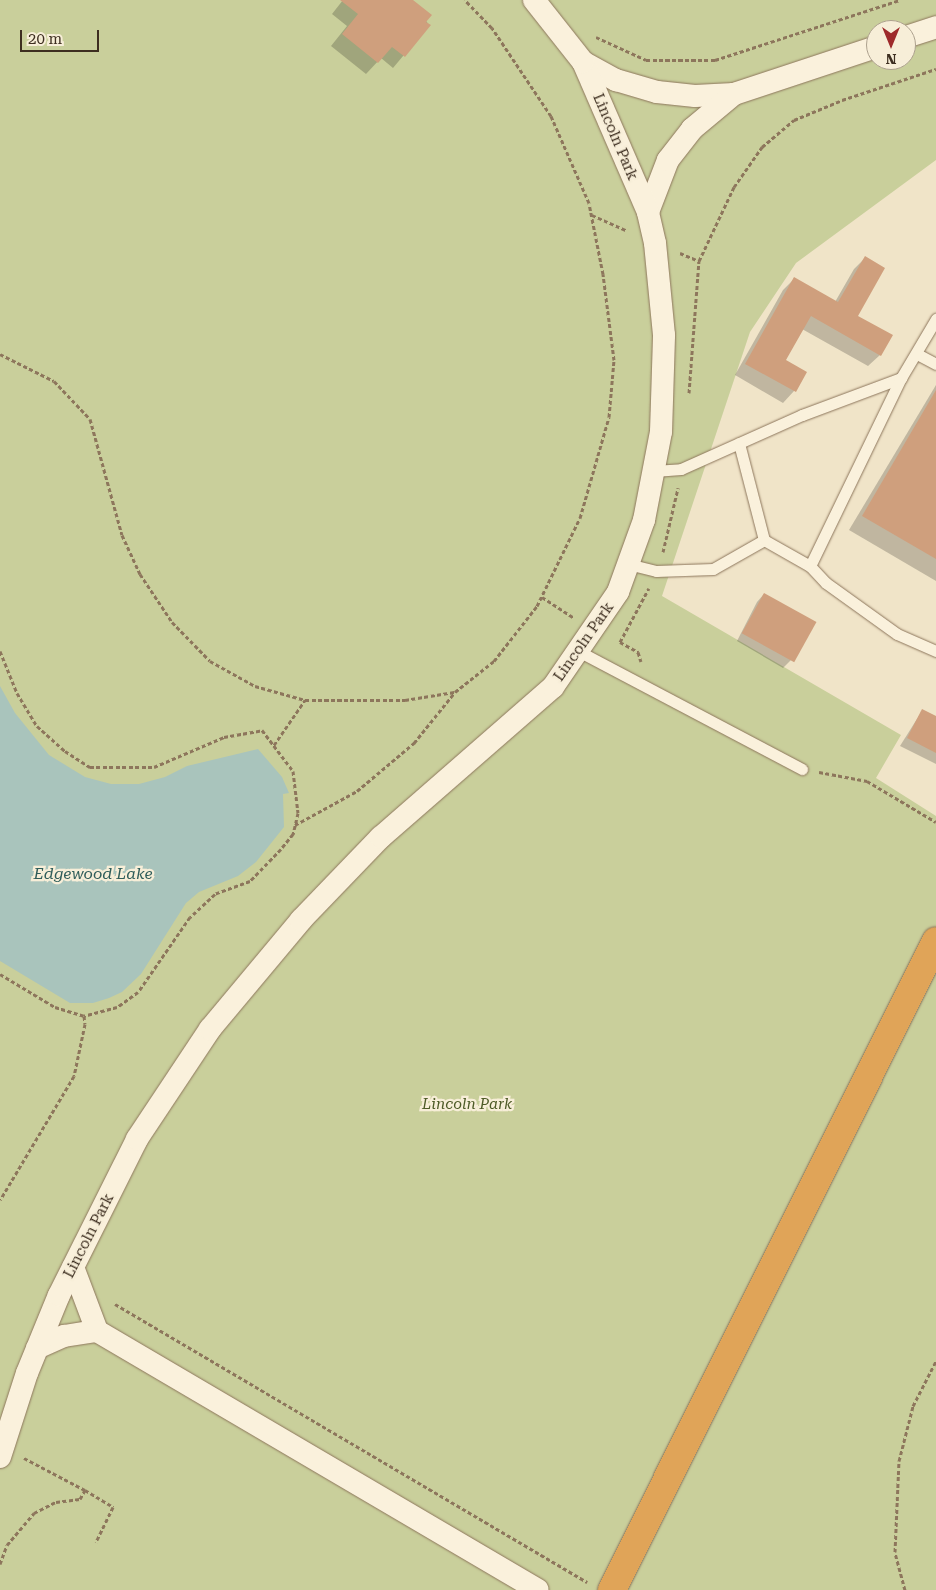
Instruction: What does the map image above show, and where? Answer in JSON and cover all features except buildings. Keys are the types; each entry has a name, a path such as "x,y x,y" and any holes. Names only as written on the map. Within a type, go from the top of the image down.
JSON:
{"highway":[{"path":"602,1588 936,941"}],"street":[{"name":"Lincoln Park","path":"9,1456 37,1348 74,1267 137,1139 210,1029 301,920 381,837 553,687 580,652 618,592 644,520 661,432 664,335 655,243 648,212 583,62 534,0"},
{"path":"916,34 936,27"},
{"name":"Lincoln Park","path":"583,62 616,80 657,92 695,96 734,94 866,50"},
{"name":"Lincoln Park","path":"648,212 668,160 692,129 734,94"},
{"path":"74,1267 98,1331"},
{"path":"37,1348 64,1336 98,1331 534,1588"}],"lane":[{"path":"810,566 900,378 917,354 936,319"},
{"path":"917,354 936,364"},
{"path":"654,472 681,469 739,443 900,378"},
{"path":"739,443 764,540 810,566 826,583 897,634 936,651"},
{"path":"628,564 656,570 713,569 764,540"},
{"path":"580,652 802,769"}],"path":[{"path":"295,825 357,792 414,743 455,692 494,661 537,606 580,518 609,417 614,360 592,216 551,116 492,28 465,0"},
{"path":"594,36 646,60 716,60 900,0"},
{"path":"592,216 699,261 734,186 762,147 794,120 842,100 936,69"},
{"path":"0,354 54,381 90,419 122,535 140,574 172,622 210,661 255,686 305,700 405,700 455,692"},
{"path":"0,651 18,693 37,726 65,751 90,767 154,767 208,742 262,730 293,771 298,813 293,834 250,881 215,894 190,917 138,992 117,1007 84,1016 55,1007 0,974"},
{"path":"274,745 305,700"},
{"path":"802,769 867,780 936,822"},
{"path":"0,1200 74,1076 81,1052 84,1016"},
{"path":"112,1302 135,1319 543,1558 602,1588"},
{"path":"904,1590 895,1552 899,1461 912,1406 936,1361"},
{"path":"9,1456 86,1490 113,1507 96,1542"},
{"path":"0,1564 7,1546 34,1513 56,1502 80,1499 86,1490"}],"green space":[{"name":"Lincoln Park","path":"0,0 936,0 936,160 796,263 750,332 662,596 901,735 876,778 936,816 936,1590 0,1590"}],"water":[{"name":"Edgewood Lake","path":"0,686 15,713 49,755 85,777 111,784 139,784 165,777 187,766 258,749 282,777 289,793 283,794 284,827 256,862 238,876 199,892 186,903 141,974 122,992 109,998 93,1003 70,1003 0,961"}]}
